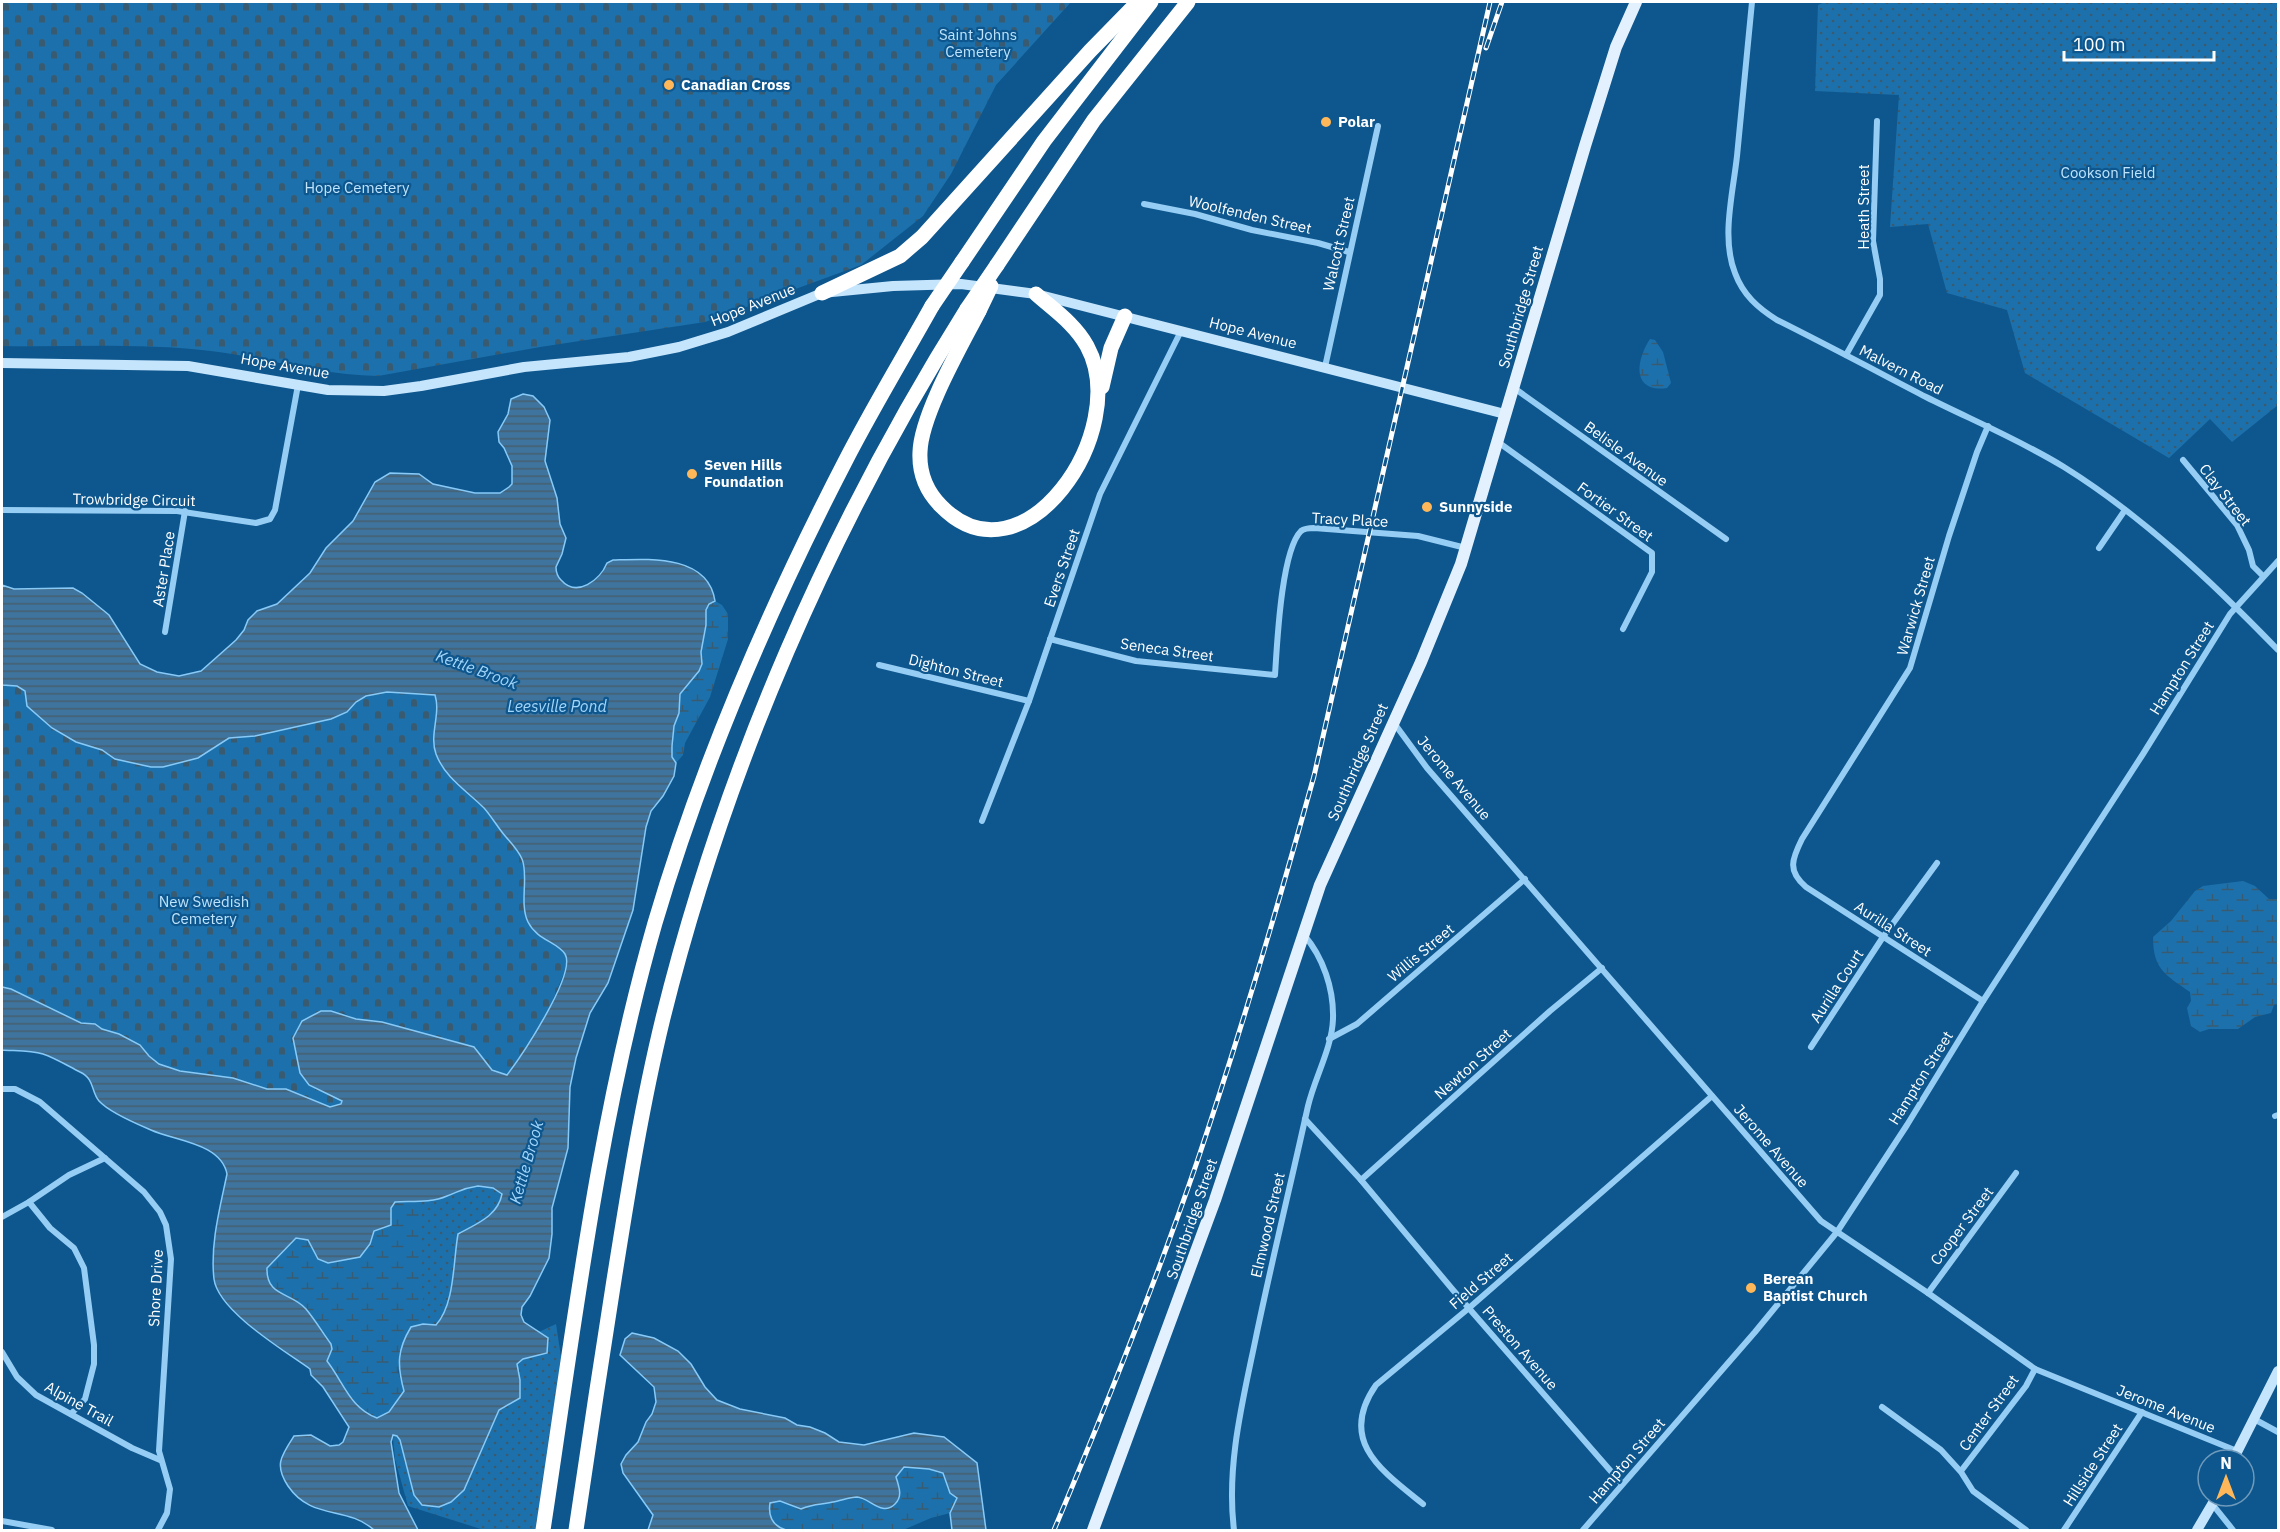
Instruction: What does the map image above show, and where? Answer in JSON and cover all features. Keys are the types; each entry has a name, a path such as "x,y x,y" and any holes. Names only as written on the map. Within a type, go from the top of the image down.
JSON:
{"highway":[{"path":"822,293 900,255 922,237 1090,51 1138,2"},
{"path":"543,1530 602,1149 635,1001 658,913 681,842 735,696 778,596 850,451 932,306 1044,141 1151,2"},
{"path":"576,1530 639,1128 673,981 711,852 787,651 834,550 884,453 1009,248 1094,120 1188,2"},
{"path":"1036,294 1068,321 1087,346 1097,375 1097,411"},
{"path":"973,310 924,428 920,450 924,481 929,492 949,514 962,522 988,528 1004,528 1034,515 1059,494 1079,466 1094,427 1111,348 1125,316"}],"main road":[{"name":"Southbridge Street","path":"1093,1530 1204,1231 1320,885 1443,610 1466,548 1616,47 1636,2"},
{"name":"Hope Avenue","path":"2,363 188,366 328,390 384,391 524,367 653,353 728,332 822,293 893,285 961,284 1036,294 1505,414"},
{"path":"2239,1448 2278,1371"},
{"path":"2197,1530 2210,1508"}],"street":[{"name":"Malvern Road","path":"1752,2 1730,219 1730,258 1744,291 1759,308 1776,320 1988,426 2064,467 2125,510 2182,556 2278,650"},
{"name":"Heath Street","path":"1846,356 1880,294 1880,279 1873,241 1877,121"},
{"name":"Walcott Street","path":"1324,367 1378,126"},
{"name":"Woolfenden Street","path":"1144,204 1195,214 1252,230 1318,243 1349,252"},
{"name":"Evers Street","path":"982,821 1029,701 1109,472 1181,330"},
{"name":"Trowbridge Circuit","path":"2,510 185,511 261,523 270,519 275,510 298,385"},
{"name":"Belisle Avenue","path":"1513,388 1726,539"},
{"name":"Warwick Street","path":"1794,874 1793,859 1802,839 1911,668 1952,527 1988,426"},
{"name":"Fortier Street","path":"1497,442 1652,553 1652,572 1623,628"},
{"name":"Clay Street","path":"2183,460 2237,525 2249,550 2253,566 2263,576"},
{"path":"2099,548 2125,510"},
{"name":"Aster Place","path":"165,632 185,511"},
{"name":"Tracy Place","path":"1276,668 1282,596 1294,543 1300,532 1307,528 1418,536 1466,548"},
{"name":"Hampton Street","path":"1583,1530 1755,1332 1837,1232 2235,606 2278,561"},
{"name":"Seneca Street","path":"1050,639 1137,661 1275,675 1276,668"},
{"name":"Dighton Street","path":"879,665 1029,701"},
{"name":"Jerome Avenue","path":"1393,723 1427,768 1821,1221 2035,1369 2142,1412 2220,1448"},
{"name":"Aurilla Court","path":"1811,1047 1884,937 1937,863"},
{"name":"Aurilla Street","path":"1794,874 1806,887 1983,1001"},
{"name":"Willis Street","path":"1329,1039 1357,1024 1525,879"},
{"name":"Elmwood Street","path":"1234,1530 1232,1493 1240,1413 1276,1238 1312,1088 1333,1021 1333,1004 1327,979 1316,949 1303,934"},
{"name":"Newton Street","path":"1361,1180 1550,1011 1602,968"},
{"name":"Shore Drive","path":"2,1089 15,1089 40,1102 144,1192 160,1212 170,1241 171,1259 159,1451 170,1489 167,1513 158,1530"},
{"name":"Field Street","path":"1423,1504 1374,1460 1361,1435 1360,1416 1367,1398 1376,1385 1469,1308 1712,1096"},
{"name":"Preston Avenue","path":"1305,1119 1361,1180 1622,1484"},
{"path":"2,1217 29,1202 69,1174 105,1158"},
{"name":"Cooper Street","path":"1928,1293 2016,1173"},
{"path":"29,1202 50,1228 75,1248 84,1268 94,1358 85,1399 71,1414"},
{"name":"Alpine Trail","path":"2,1352 22,1383 36,1395 132,1448 160,1460"},
{"name":"Center Street","path":"1961,1471 2026,1386 2035,1369"},
{"path":"1882,1407 1941,1450 1961,1471 1973,1491 2026,1530"},
{"name":"Hillside Street","path":"2064,1530 2142,1412"},
{"path":"2254,1419 2278,1432"},
{"path":"2220,1508 2233,1530"},
{"path":"2,1521 52,1530"}],"green space":[{"name":"Hope Cemetery","path":"2,2 1071,2 996,85 951,174 923,216 861,265 705,322 540,347 378,376 336,373 211,351 133,346 2,346"},
{"name":"Cookson Field","path":"1825,2 2278,2 2278,405 2232,442 2210,419 2169,458 2025,373 2007,310 1947,293 1928,224 1890,227 1899,95 1815,91 1818,5"},
{"path":"1650,339 1655,340 1663,352 1671,383 1667,388 1655,388 1642,380 1640,365"},
{"path":"715,601 722,605 728,614 728,639 710,697 685,743 683,755 676,763 672,757 672,746 674,726 679,713 680,694 702,664 701,652 706,610 709,604"},
{"name":"New Swedish Cemetery","path":"2,685 17,686 25,692 52,728 76,742 102,750 115,759 151,767 198,758 229,738 255,736 347,712 366,697 377,694 399,692 435,695 438,705 434,728 454,782 483,808 512,842 523,861 527,920 534,932 564,952 567,959 564,973 549,1009 536,1034 507,1075 382,1022 356,1019 343,1013 309,1085 342,1101 342,1104 330,1107 286,1089 267,1089 233,1078 180,1071 159,1064 140,1045 119,1034 102,1029 95,1024 81,1023 11,989 2,987"},
{"path":"2243,881 2255,886 2269,899 2278,899 2278,1004 2274,1005 2271,1013 2255,1017 2238,1029 2209,1029 2200,1032 2191,1026 2187,1008 2191,1001 2190,992 2162,971 2155,957 2153,937 2171,921 2195,891 2203,886"},
{"path":"479,1186 493,1188 502,1194 499,1202 491,1214 458,1234 450,1294 447,1306 436,1325 423,1324 411,1327 395,1201 446,1197 464,1188"},
{"path":"395,1201 422,1201 419,1253 425,1324 411,1327 398,1372 404,1390 389,1412 377,1418 360,1408 348,1394 327,1361 332,1349 317,1324 300,1304 275,1289 268,1277 267,1268 296,1238 309,1240 318,1259 370,1244 374,1231 391,1225 391,1208"},
{"path":"556,1324 561,1357 538,1530 484,1530 408,1506 395,1459 392,1427 513,1344"},
{"path":"904,1463 951,1470 957,1498 950,1513 903,1530 786,1530 781,1529 771,1519 769,1503 780,1501 801,1509 816,1503 829,1503 857,1497 881,1508 900,1488 896,1477"}],"water":[{"name":"Leesville Pond","path":"523,394 533,396 544,407 550,420 545,461 557,498 560,524 566,538 556,567 561,580 574,587 587,585 594,581 607,563 613,560 643,559 674,562 689,567 701,575 710,586 715,601 709,604 706,610 701,652 702,664 680,694 679,713 674,726 672,746 672,757 676,763 674,776 651,811 646,827 633,910 608,983 590,1013 576,1058 570,1087 568,1148 552,1208 549,1258 522,1307 521,1315 524,1322 548,1338 547,1353 523,1359 517,1364 520,1398 499,1410 464,1490 451,1502 439,1507 422,1505 414,1495 400,1440 393,1435 391,1442 399,1493 418,1530 374,1530 363,1522 308,1504 297,1497 281,1472 283,1455 294,1436 311,1435 330,1446 339,1445 343,1442 349,1427 323,1387 311,1375 310,1369 254,1329 227,1304 218,1291 214,1279 213,1253 227,1174 223,1164 207,1149 151,1130 110,1110 99,1101 85,1075 62,1062 38,1053 2,1050 2,987 11,989 81,1023 95,1024 102,1029 119,1034 140,1045 159,1064 180,1071 233,1078 267,1089 286,1089 330,1107 341,1104 342,1101 309,1085 300,1073 293,1038 302,1021 321,1011 331,1011 356,1019 382,1022 474,1047 492,1070 507,1075 534,1035 555,997 563,979 565,954 536,933 528,922 524,907 525,873 519,853 484,808 451,777 440,763 434,747 437,710 435,695 387,692 366,696 356,702 347,712 331,719 255,736 229,738 198,758 163,767 151,767 115,759 102,750 76,742 52,728 27,706 25,691 17,686 2,685 2,585 14,589 73,588 109,615 140,664 157,672 179,676 201,671 236,640 248,620 257,611 277,604 310,573 326,548 353,521 375,482 390,473 419,474 433,484 475,493 500,493 509,487 512,484 512,466 499,442 498,432 508,414 511,399","holes":["478,1186 493,1188 502,1194 496,1208 479,1223 458,1234 450,1294 442,1316 436,1325 423,1324 411,1327 406,1335 400,1358 400,1373 404,1391 389,1412 377,1418 368,1414 348,1394 327,1361 332,1349 331,1344 306,1309 275,1289 268,1277 267,1268 296,1238 308,1240 318,1259 328,1263 360,1257 370,1244 374,1231 391,1225 391,1208 395,1202 435,1200"]},
{"path":"632,1333 654,1338 678,1351 691,1364 705,1387 717,1400 740,1409 785,1418 797,1425 825,1433 839,1442 864,1445 914,1433 944,1437 977,1463 986,1530 952,1530 950,1513 957,1498 950,1493 943,1473 929,1469 904,1467 896,1477 900,1491 899,1498 895,1504 885,1509 857,1497 801,1509 780,1501 770,1503 770,1512 772,1520 786,1530 648,1530 653,1515 623,1473 621,1464 638,1442 656,1402 654,1387 620,1355 625,1339"}],"railway":[{"path":"1054,1530 1092,1439 1181,1209 1287,873 1314,776 1490,2"},
{"path":"1486,48 1502,2"}],"place":[{"name":"Canadian Cross","path":"669,85"},
{"name":"Polar","path":"1326,122"},
{"name":"Seven Hills Foundation","path":"692,474"},
{"name":"Sunnyside","path":"1427,507"},
{"name":"Berean Baptist Church","path":"1751,1288"}],"park label":[{"name":"Saint Johns Cemetery","path":"978,44"}],"water label":[{"name":"Kettle Brook","path":"477,669"},
{"name":"Kettle Brook","path":"526,1162"}]}
